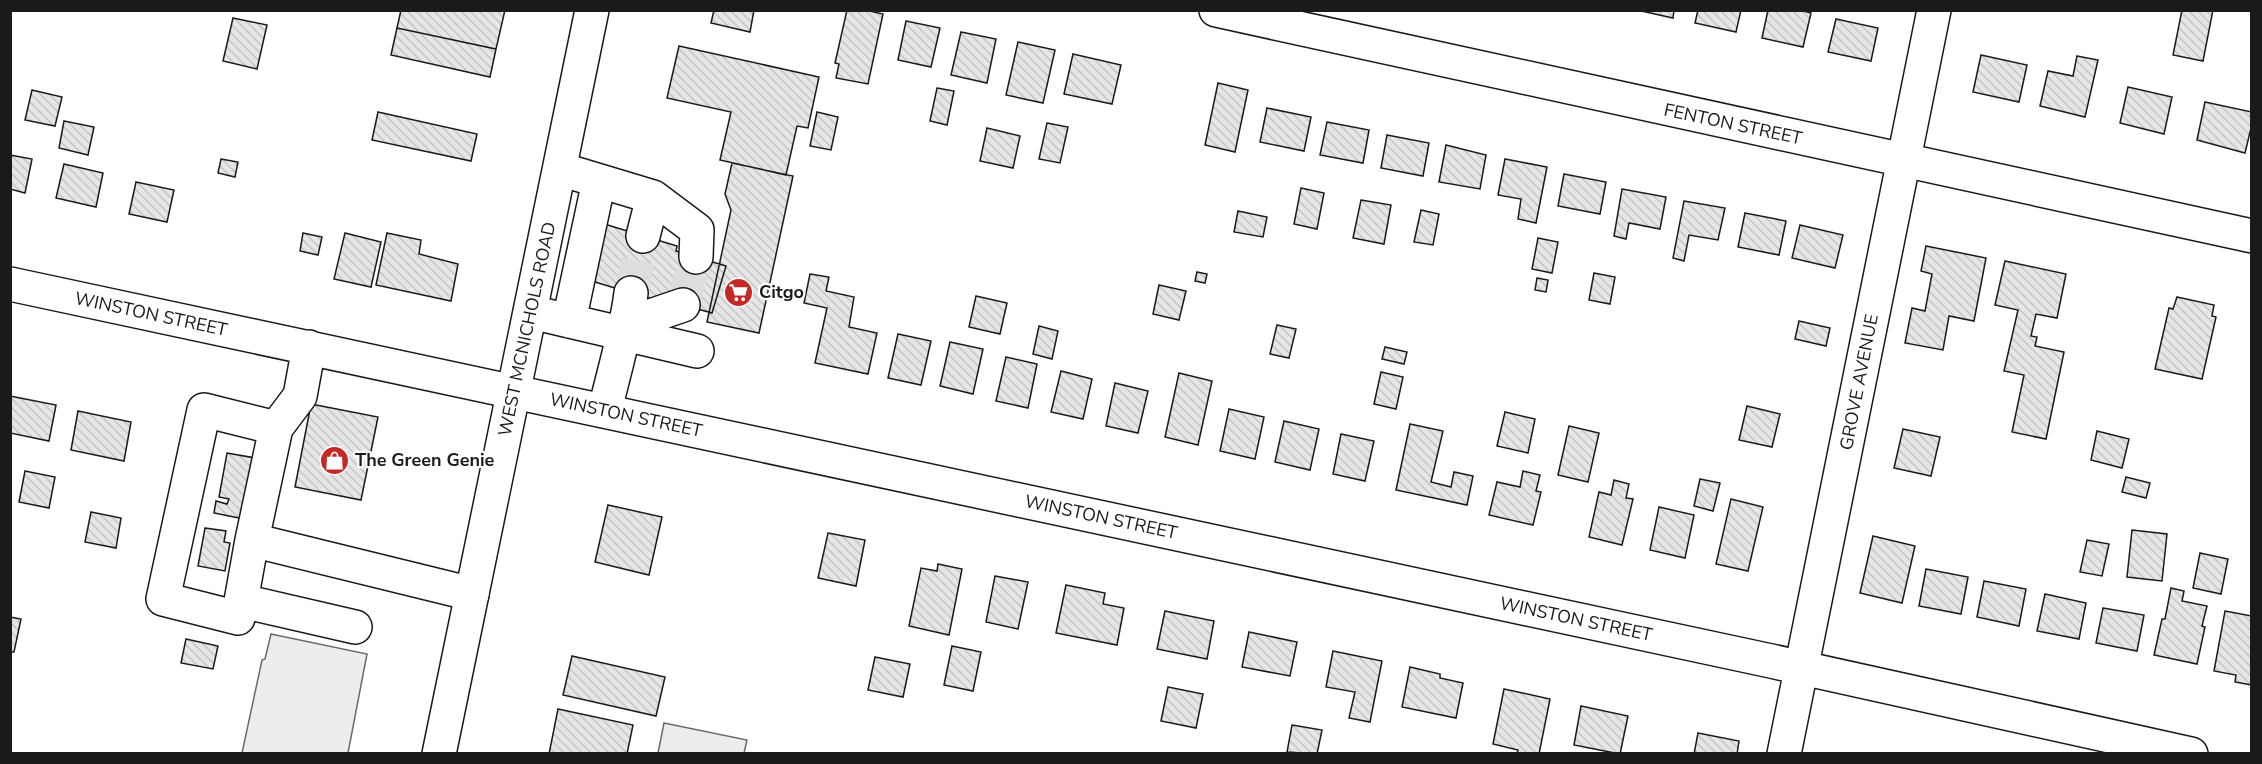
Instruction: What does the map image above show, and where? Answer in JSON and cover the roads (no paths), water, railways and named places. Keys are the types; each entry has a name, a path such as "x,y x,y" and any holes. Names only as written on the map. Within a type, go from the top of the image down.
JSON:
{"street":[{"name":"WEST MCNICHOLS ROAD","path":"439,753 592,10"},
{"name":"FENTON STREET","path":"1216,10 2252,236"},
{"name":"GROVE AVENUE","path":"1784,753 1934,10"},
{"path":"560,169 653,197 698,230 696,257"},
{"path":"569,321 599,181"},
{"path":"643,236 653,197"},
{"name":"WINSTON STREET","path":"10,284 605,410 2191,753"},
{"path":"531,312 569,321 627,317 683,305"},
{"path":"627,317 697,351"},
{"path":"605,410 627,317"},
{"path":"276,428 204,410 163,599 238,618 276,428 300,396 309,347"},
{"path":"252,540 472,594"},
{"path":"242,601 356,627"}],"tunnel":[{"path":"631,293 643,236"},
{"path":"683,305 696,257"}],"place":[{"name":"Citgo","path":"738,292"},
{"name":"The Green Genie","path":"334,460"}]}
